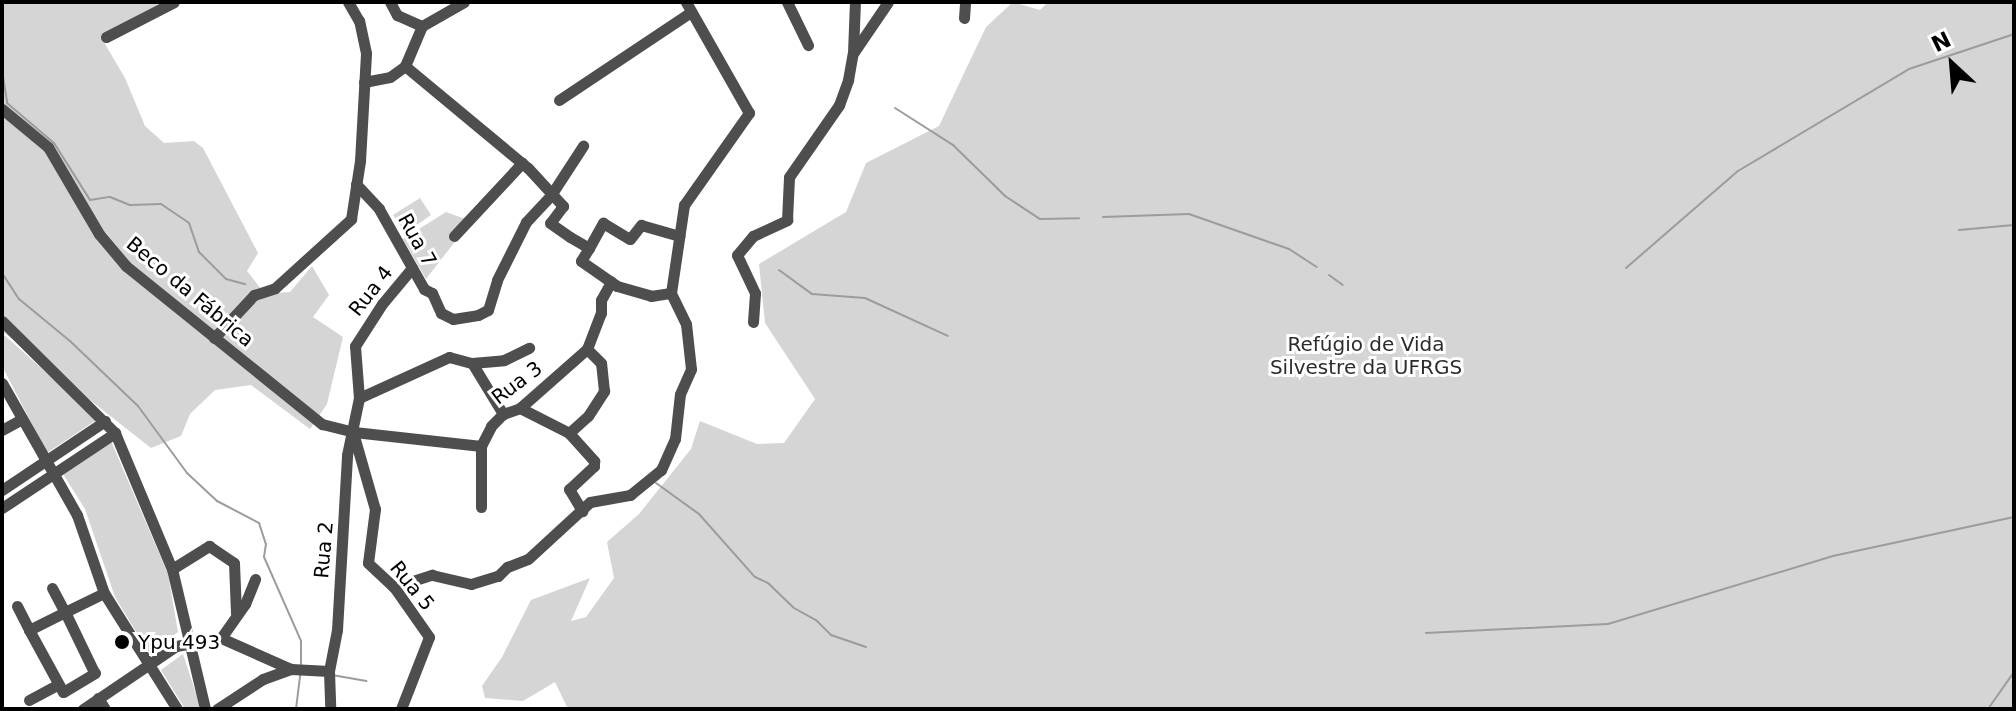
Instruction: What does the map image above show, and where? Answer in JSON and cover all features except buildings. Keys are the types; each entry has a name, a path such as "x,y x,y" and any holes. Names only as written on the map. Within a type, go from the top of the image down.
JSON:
{"street":[{"path":"214,338 254,295 275,288 351,219 366,53 359,21 348,2"},
{"path":"390,2 397,15 422,26"},
{"path":"364,82 390,77 405,66 422,26 464,2"},
{"path":"787,2 808,45"},
{"path":"753,322 755,293 737,255 753,236 787,220 789,177 839,105 853,53 855,2"},
{"path":"853,53 888,2"},
{"path":"964,18 965,2"},
{"path":"106,37 168,3"},
{"path":"394,587 432,575 471,584 498,576 507,567 528,559 590,502 631,494 661,470 675,439 680,394 691,369 686,324 671,293 684,205 749,113 689,7 559,100"},
{"path":"405,66 522,163 563,206 550,223 589,248"},
{"name":"Beco da Fábrica","path":"2,109 48,147 99,234 126,266 322,424 354,434"},
{"path":"551,195 583,146"},
{"path":"454,236 522,163"},
{"name":"Rua 7","path":"356,184 379,209 424,289 432,293 446,317 478,315 491,304 497,280 526,222 551,195"},
{"path":"671,293 651,296 611,282 581,261 603,223 630,239 641,225 679,236"},
{"name":"Rua 4","path":"354,434 359,398 355,346 382,304 412,268"},
{"name":"Rua 3","path":"481,446 491,426 503,414 520,408 587,349 601,313 601,300 611,282"},
{"path":"2,321 115,433 172,569 205,709"},
{"path":"359,398 449,357 472,363 504,360 529,348"},
{"path":"569,433 588,416 604,391 601,363 587,349"},
{"path":"472,363 503,414"},
{"path":"2,383 77,515 104,593 177,709"},
{"path":"520,408 569,433 595,463 569,489 582,511"},
{"path":"2,430 22,419"},
{"path":"2,490 105,421"},
{"path":"2,508 115,433"},
{"path":"354,434 481,446 481,507"},
{"name":"Rua 5","path":"354,434 375,509 368,563 394,587 429,637 401,709"},
{"name":"Rua 2","path":"330,709 330,672 337,630 347,455 354,434"},
{"path":"172,569 209,546 234,563 236,613"},
{"path":"221,638 245,604 255,579"},
{"path":"17,606 63,692 95,673 52,588"},
{"path":"29,630 104,593"},
{"path":"83,709 102,704 148,664 189,642 221,638 291,669 330,672"},
{"path":"217,709 263,679 291,669"},
{"path":"29,700 57,685"}],"green space":[{"path":"2,2 160,2 162,6 104,33 105,44 125,78 145,126 164,143 194,141 203,148 258,253 247,271 265,294 290,292 312,266 329,295 313,317 343,337 327,404 310,429 251,385 215,390 190,414 181,436 151,448 2,331"},
{"name":"Refúgio de Vida Silvestre da UFRGS","path":"1013,2 1040,10 1048,2 2014,2 2014,709 568,709 555,682 523,701 485,698 482,686 502,657 531,600 590,578 571,621 586,617 614,578 607,542 639,514 691,449 700,421 757,444 784,443 815,399 765,323 759,264 846,212 866,163 939,126 986,27"},
{"path":"420,198 431,215 405,233 393,215"},
{"path":"446,212 471,221 426,279 403,239"},
{"path":"2,333 98,419 47,453 2,366"},
{"path":"111,441 168,574 178,632 149,653 115,597 85,509 63,474"},
{"path":"183,654 201,709 185,709 161,670"}],"waterway":[{"path":"1626,268 1738,171 1909,69 2014,34"},
{"path":"2,70 7,103 54,143 90,200 110,197 130,205 161,204 189,223 199,252 226,279 245,284"},
{"path":"895,108 953,145 1005,196 1040,219 1079,218"},
{"path":"1103,217 1189,214 1289,249 1317,267"},
{"path":"1959,230 2014,225"},
{"path":"779,270 812,294 865,298 948,336"},
{"path":"2,273 19,299 70,341 138,406 187,473 217,501 259,523 266,544 264,557 301,641 301,664"},
{"path":"1329,275 1343,285"},
{"path":"656,483 699,514 755,577 768,583 794,608 817,621 831,635 866,647"},
{"path":"1426,633 1608,624 1833,556 2014,517"},
{"path":"1988,709 2014,672"},
{"path":"296,709 300,674"},
{"path":"332,675 366,681"}],"place":[{"name":"Ypu 493","path":"122,642"}]}
